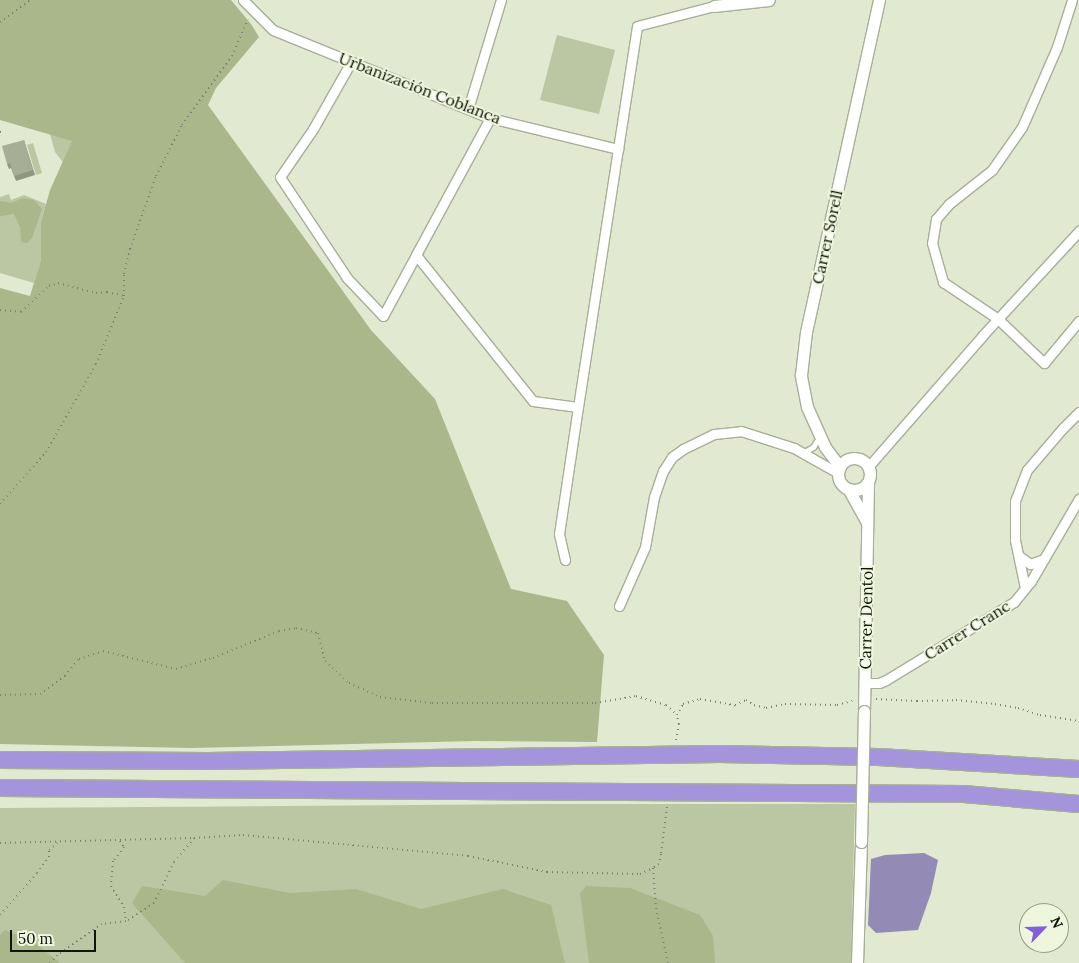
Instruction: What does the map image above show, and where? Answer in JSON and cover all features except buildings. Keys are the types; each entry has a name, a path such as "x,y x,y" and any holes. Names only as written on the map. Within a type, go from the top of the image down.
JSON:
{"highway":[{"path":"0,760 208,761 720,754 878,757 1079,769"},
{"path":"0,788 964,794 1079,804"}],"street":[{"name":"Urbanización Coblanca","path":"243,0 273,30 490,118 618,149"},
{"path":"468,108 501,0"},
{"path":"566,560 559,534 636,26 716,3 769,0"},
{"name":"Carrer Sorell","path":"839,470 825,448 807,407 801,375 806,332 879,0"},
{"path":"1072,0 1057,47 1022,127 992,170 949,204 936,218 932,243 943,282 998,319 1044,363 1079,321"},
{"path":"351,62 313,129 280,177 347,278 384,316 490,118"},
{"path":"849,490 860,489 868,483 868,467 998,319 1075,242 1079,232"},
{"path":"416,255 533,401 578,407"},
{"path":"1028,585 1015,540 1015,501 1027,470 1079,412"},
{"path":"619,606 645,547 658,483 672,457 697,441 727,431 754,434 803,453 839,470"},
{"path":"868,467 856,458 846,460 839,470 841,483 849,490 868,524"},
{"name":"Carrer Dentol","path":"857,963 865,698 868,483"},
{"name":"Carrer Cranc","path":"865,683 879,683 886,680 1014,602 1028,585 1079,499"},
{"path":"1019,556 1030,564 1044,559"}],"lane":[{"path":"803,453 813,447 820,437"}],"path":[{"path":"0,22 30,0"},
{"path":"0,504 46,452 96,364 124,296 124,274 130,249 156,176 182,125 232,56 250,9"},
{"path":"0,132 4,131"},
{"path":"0,310 21,312 49,286 58,283 96,293 107,292 124,296"},
{"path":"0,695 40,694 65,676 80,659 103,651 176,669 213,658 279,631 296,628 318,634 326,661 349,683 380,697 432,703 595,703 636,696 666,705 677,715 679,724 676,744"},
{"path":"677,715 683,704 700,699 735,705 746,700 754,705 766,708 785,704 836,706 857,698 865,698 917,702 956,700 995,704 1018,708 1040,715 1079,721"},
{"path":"0,844 243,835 468,856 548,872 640,874 659,864 667,802"},
{"path":"50,963 57,955 102,924 126,921 154,903 174,862 194,838"},
{"path":"120,841 124,847 113,861 111,886 124,907 126,921"},
{"path":"0,915 24,891 49,857 49,850 57,843"},
{"path":"652,868 656,908 668,963"}],"green space":[{"path":"0,0 231,0 251,24 259,37 216,88 208,105 371,330 435,399 511,589 567,601 604,655 597,742 474,741 192,748 0,744 0,288 30,296 41,260 41,222 50,190 72,141 0,120"},
{"path":"557,35 615,50 599,114 540,100"},
{"path":"50,134 73,140 63,162 55,152"},
{"path":"33,143 42,173 36,175 27,145"},
{"path":"9,194 11,200 24,195 46,204 41,222 41,260 34,283 0,273 0,197"},
{"path":"23,198 34,200 42,209 32,238 27,243 21,242 20,227 14,214 0,216 0,201 11,203"},
{"path":"855,804 851,963 0,963 0,808"},
{"path":"223,880 290,893 356,889 421,909 503,889 551,905 565,963 185,963 132,903 142,886 205,896"},
{"path":"586,886 630,888 700,915 713,936 715,963 589,963 580,893"},
{"path":"5,930 34,942 60,963 0,963 0,935"}],"shaded area":[{"path":"924,853 938,860 931,893 918,930 876,933 868,925 871,859 885,855"}]}
